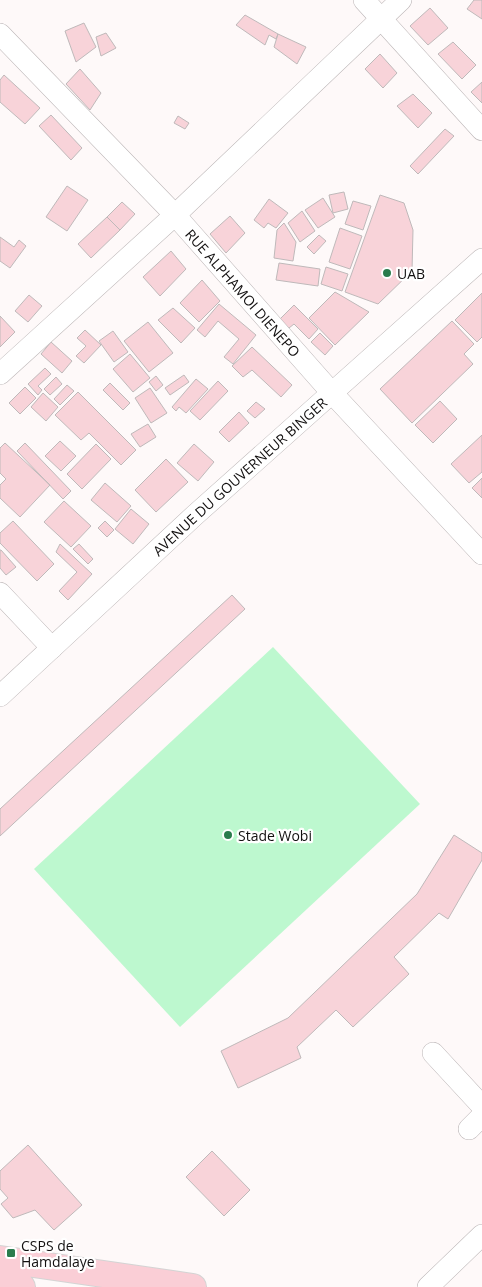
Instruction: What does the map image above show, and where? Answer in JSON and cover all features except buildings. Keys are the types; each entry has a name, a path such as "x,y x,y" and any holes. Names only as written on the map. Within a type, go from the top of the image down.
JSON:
{"main road":[{"path":"0,1259 192,1287"},
{"path":"0,1284 22,1287"}],"street":[{"path":"364,0 482,130"},
{"path":"0,374 175,215 402,0"},
{"name":"RUE ALPHAMOI DIENEPO","path":"0,34 175,215 332,393 482,554"},
{"name":"AVENUE DU GOUVERNEUR BINGER","path":"0,696 195,515 482,259"},
{"path":"0,593 52,648"},
{"path":"433,1053 482,1106"},
{"path":"428,1287 482,1235"}],"green space":[{"name":"Stade Wobi","path":"273,647 420,804 180,1027 34,869"}],"place":[{"name":"UAB","path":"387,273"},
{"name":"Stade Wobi","path":"228,835"},
{"name":"CSPS de Hamdalaye","path":"11,1253"}]}
